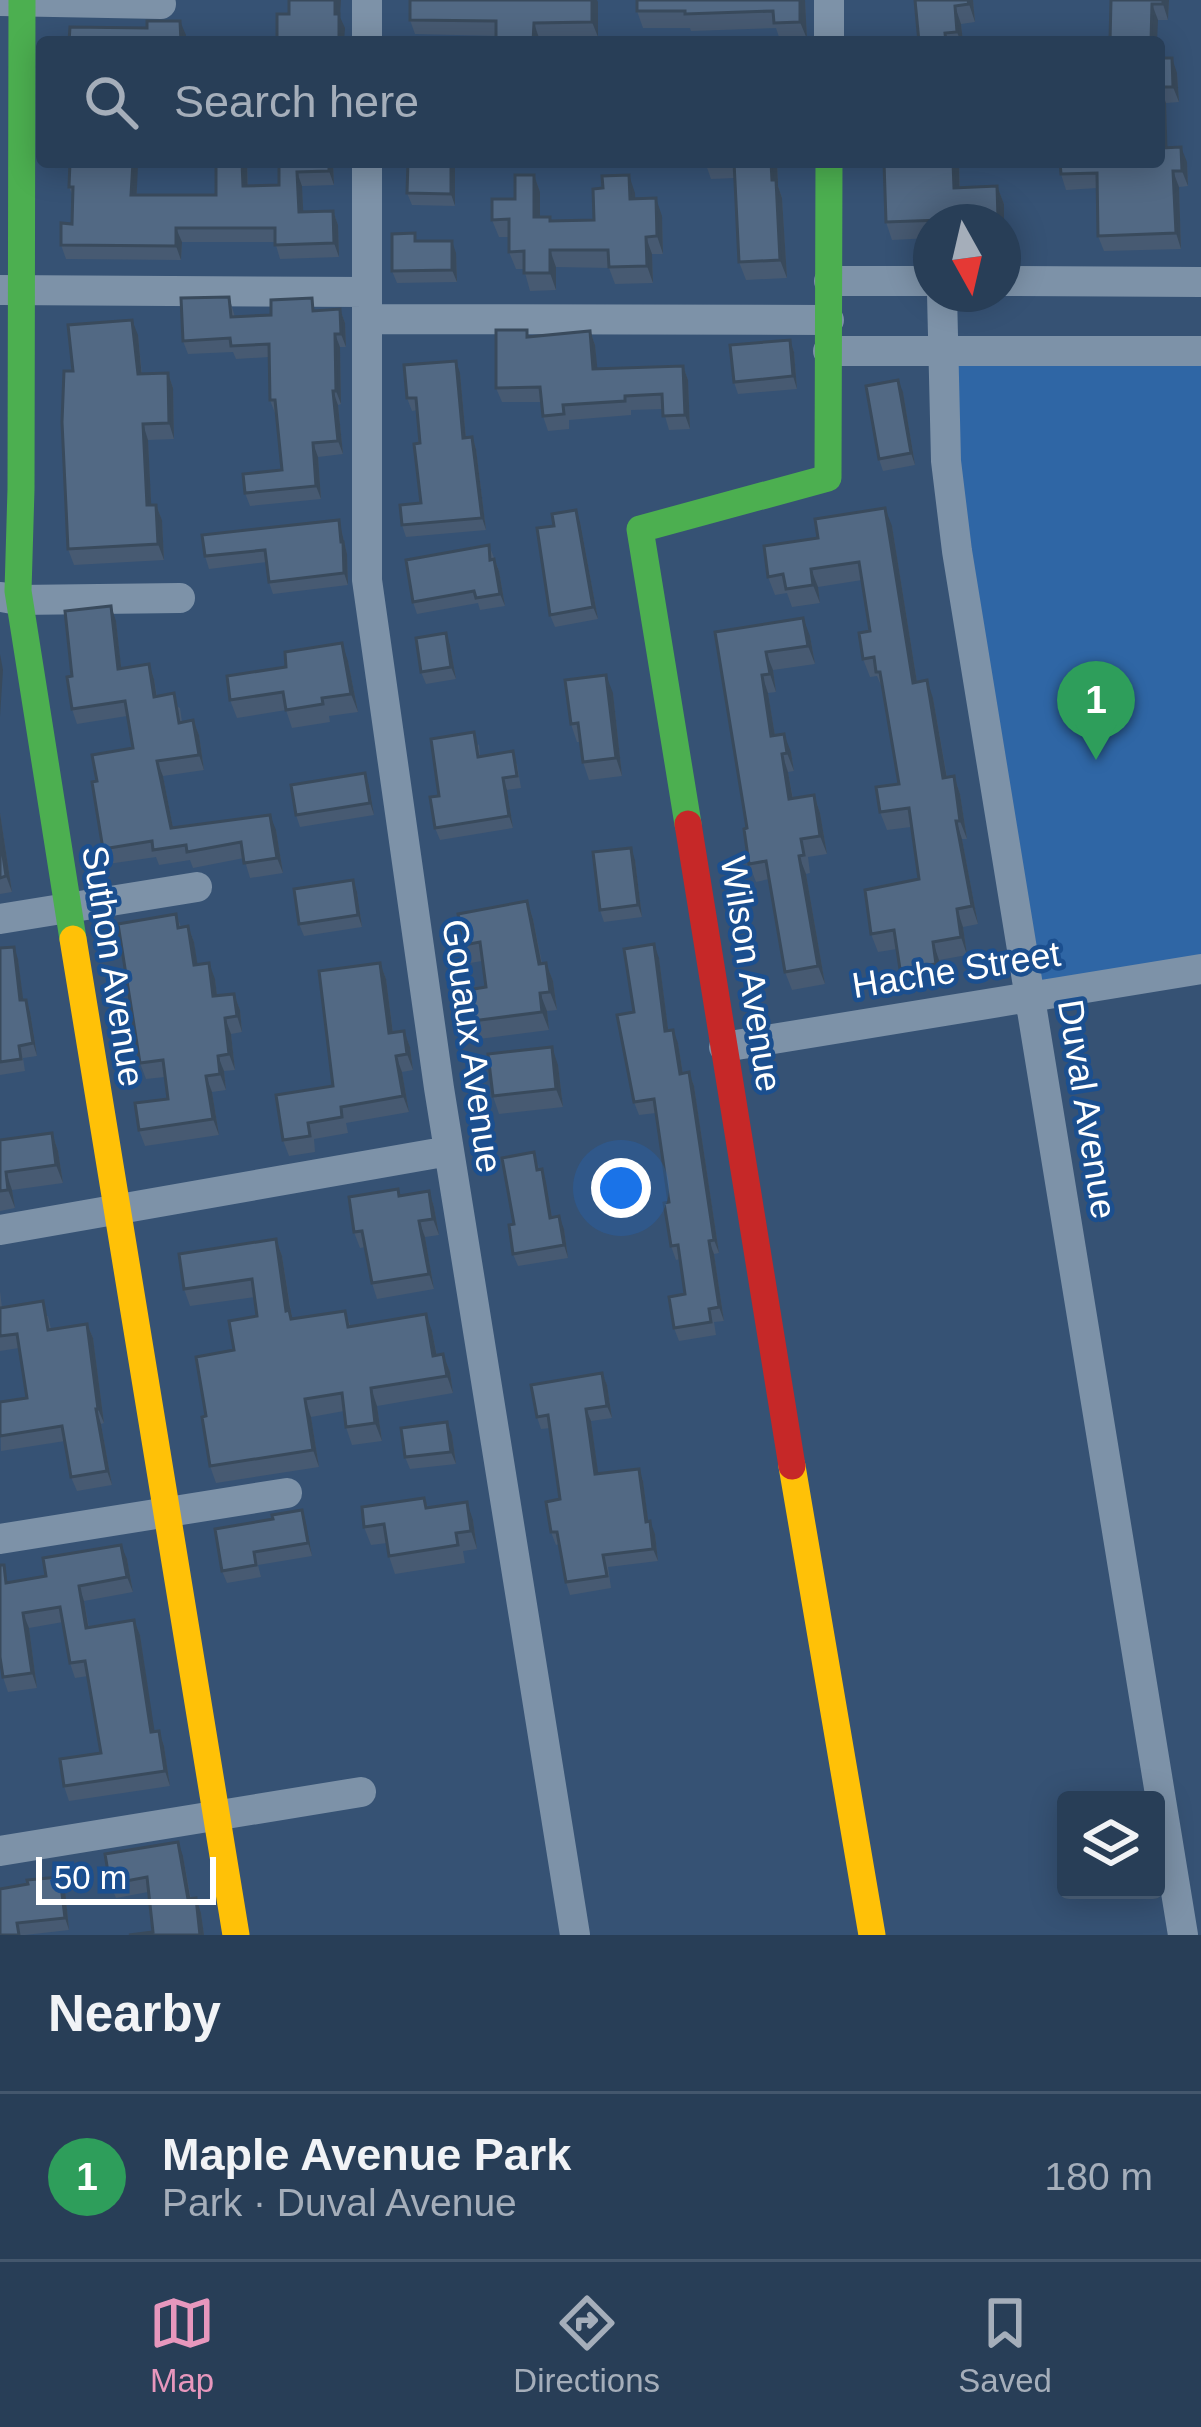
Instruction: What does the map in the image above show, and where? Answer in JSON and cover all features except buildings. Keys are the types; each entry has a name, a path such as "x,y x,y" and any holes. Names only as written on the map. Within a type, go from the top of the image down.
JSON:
{"street":[{"path":"368,0 368,36"},
{"path":"829,0 829,36"},
{"path":"14,1 161,4"},
{"name":"Suthon Avenue","path":"14,1 9,598 68,908 236,1935"},
{"name":"Gouaux Avenue","path":"367,168 367,580 449,1151 575,1935"},
{"name":"Wilson Avenue","path":"829,168 828,478 640,529 872,1935"},
{"path":"829,281 913,281"},
{"path":"1021,281 1201,282"},
{"path":"11,290 367,305 828,336 943,351 1201,351"},
{"name":"Duval Avenue","path":"942,312 946,461 957,551 1183,1935"},
{"path":"9,598 180,598"},
{"path":"0,919 197,886"},
{"name":"Hache Street","path":"724,1047 1201,969"},
{"path":"0,1230 449,1151"},
{"path":"0,1539 287,1493"},
{"path":"0,1851 362,1792"}],"shaded area":[{"path":"943,351 1201,351 1201,969 1030,996"}],"traffic: fast":[{"path":"22,0 18,591 73,939"},
{"path":"688,824 640,529 828,478 829,168"}],"traffic: slow":[{"path":"73,939 236,1935"},
{"path":"792,1466 872,1935"}],"traffic: jam":[{"path":"688,824 792,1466"}],"place":[{"name":"Maple Avenue Park","path":"1096,760"}]}
